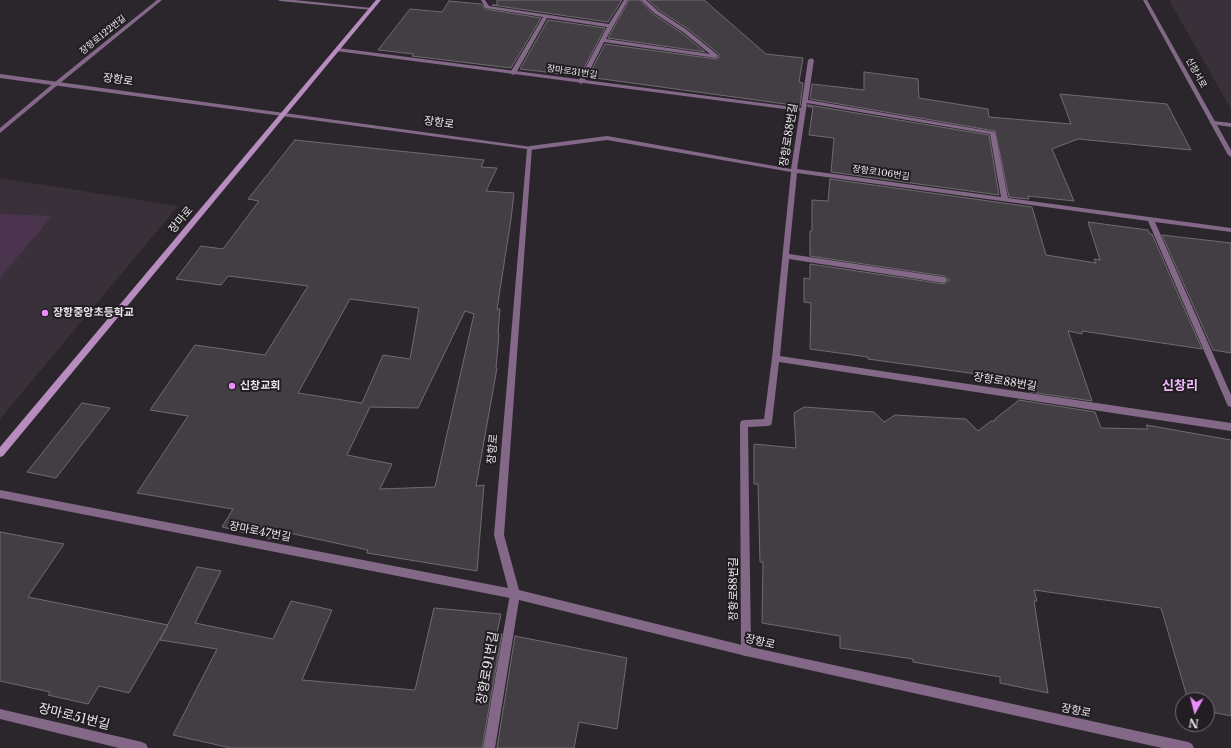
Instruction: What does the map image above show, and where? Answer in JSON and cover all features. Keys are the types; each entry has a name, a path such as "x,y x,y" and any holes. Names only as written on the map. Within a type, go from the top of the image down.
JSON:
{"main road":[{"name":"장마로","path":"0,453 379,0"}],"street":[{"name":"장항로122번길","path":"0,131 160,0"},
{"path":"280,0 372,9"},
{"path":"483,0 487,7 610,26"},
{"path":"582,82 610,26 626,0"},
{"path":"603,40 716,56 685,31 656,12 643,0"},
{"name":"신창서로","path":"1145,0 1231,155"},
{"path":"513,73 546,16"},
{"name":"장마로31번길","path":"338,50 804,110"},
{"name":"장항로88번길","path":"746,651 744,424 768,422 776,358 794,171 812,60"},
{"name":"장항로","path":"0,76 530,148 499,535 515,594 746,651 1188,748"},
{"path":"806,101 993,133 1005,199"},
{"path":"1213,123 1231,125"},
{"name":"장항로106번길","path":"530,148 607,138 794,171 1231,230"},
{"path":"1150,218 1231,404"},
{"path":"785,256 944,280"},
{"name":"장항로88번길","path":"776,358 1231,427"},
{"name":"장마로47번길","path":"0,494 515,594"},
{"name":"장항로91번길","path":"489,748 515,594"},
{"name":"장마로51번길","path":"0,714 142,748"}],"shaded area":[{"path":"1169,0 1231,0 1231,109"},
{"name":"장항중앙초등학교","path":"0,178 178,206 0,419"},
{"path":"0,214 52,216 0,278"}],"building":[{"path":"497,0 622,0 608,22 492,5 497,5"},
{"path":"629,0 640,0 653,14 682,33 705,52 608,38"},
{"path":"648,0 704,0 766,54 803,58 799,82 803,83 800,106 588,77 605,44 716,59 720,57 720,55 688,29 659,10"},
{"path":"449,1 481,4 485,9 541,18 511,68 412,56 414,54 378,50 410,9 442,12"},
{"path":"548,20 605,28 580,76 520,69"},
{"path":"864,72 918,79 919,98 988,109 989,117 1071,124 1060,94 1167,104 1191,150 1078,139 1052,149 1074,201 1028,196 1029,199 1009,197 995,131 810,99 812,84 864,90"},
{"path":"808,105 989,135 999,195 831,172 834,138 809,135 813,107 808,107"},
{"path":"295,140 484,160 481,167 497,168 486,191 514,193 497,309 500,309 497,368 476,486 484,485 477,571 367,553 368,550 289,533 284,542 222,527 233,509 137,493 188,416 150,410 195,345 265,355 308,286 228,276 221,285 176,279 201,246 223,249 259,201 248,199","holes":["350,299 419,308 410,359 383,355 362,403 298,393","465,311 474,314 435,487 380,489 392,464 347,455 370,407 418,408"]},
{"path":"830,179 1032,207 1046,255 1096,263 1094,259 1100,260 1088,222 1148,230 1150,234 1152,234 1202,349 1082,331 1082,334 1068,331 1092,401 1030,392 1038,386 986,380 984,375 868,359 868,357 810,349 811,303 804,302 804,278 810,279 810,264 944,284 950,280 944,276 810,256 812,200 828,201"},
{"path":"1162,235 1231,243 1231,353 1213,350"},
{"path":"1019,400 1095,412 1101,428 1148,429 1146,425 1231,440 1231,716 1215,713 1215,692 1186,692 1161,608 1034,590 1037,601 1034,601 1048,693 1000,683 1000,677 913,662 913,659 840,648 840,636 762,623 763,562 760,562 758,484 754,484 754,444 796,448 794,413 804,407 874,412 884,422 895,415 966,419 978,431 991,421 995,421 995,419"},
{"path":"82,403 110,408 56,478 27,472"},
{"path":"0,532 64,544 28,597 168,625 129,693 99,686 88,704 48,695 50,692 0,681"},
{"path":"197,567 221,571 195,623 273,639 291,601 332,610 302,680 415,690 434,608 501,614 497,633 502,634 482,748 231,748 173,735 217,649 160,640"},
{"path":"515,636 627,658 617,729 579,722 574,748 497,748"}],"place":[{"name":"장항중앙초등학교","path":"45,313"},
{"name":"신창교회","path":"232,386"}],"district":[{"name":"신창리","path":"1180,386"}]}
